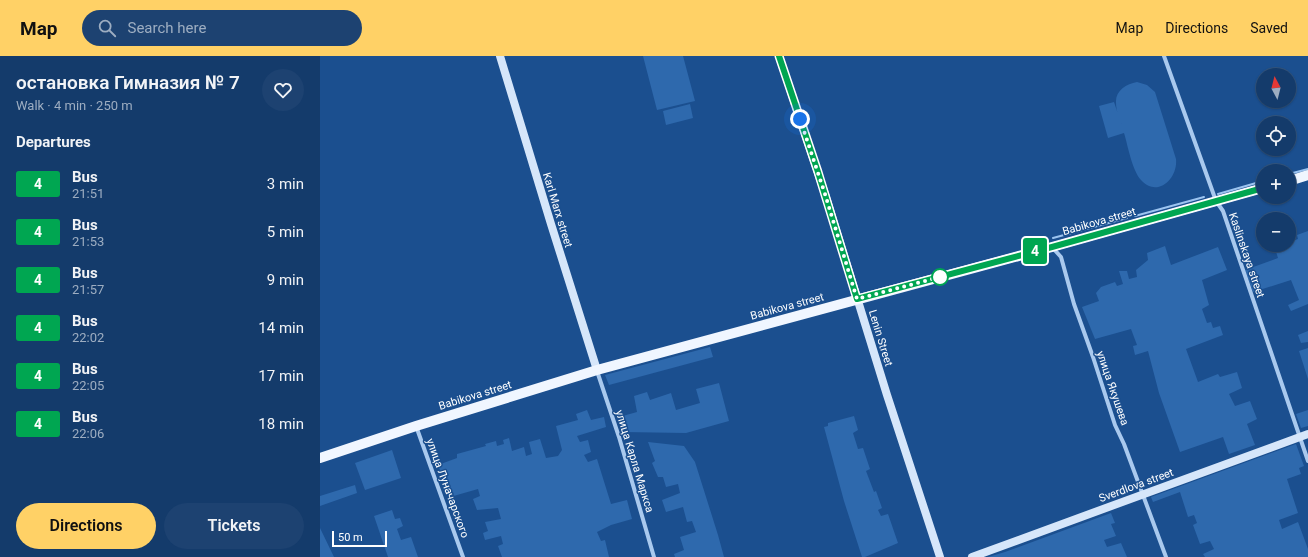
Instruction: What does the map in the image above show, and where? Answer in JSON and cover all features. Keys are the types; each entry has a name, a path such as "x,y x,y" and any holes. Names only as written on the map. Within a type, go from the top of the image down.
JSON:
{"main road":[{"path":"1296,179 1308,175"},
{"name":"Babikova street","path":"320,458 416,426 597,370 1052,247 1256,190"}],"street":[{"name":"Karl Marx street","path":"500,56 553,232 597,370"},
{"name":"Lenin Street","path":"779,56 823,187 887,395 940,557"},
{"name":"Kaslinskaya street","path":"1164,56 1216,201 1223,211 1308,461"},
{"name":"улица Якушева","path":"1052,247 1061,257 1074,304 1115,425 1124,444 1166,557"},
{"name":"улица Карла Маркса","path":"597,370 619,437 654,557"},
{"name":"улица Луначарского","path":"416,426 463,557"},
{"name":"Sverdlova street","path":"972,557 1308,434"}],"shaded area":[{"path":"643,56 683,56 695,101 657,110"},
{"path":"1137,82 1147,85 1155,92 1176,159 1174,173 1165,184 1160,187 1154,187 1147,185 1141,180 1135,170 1124,133 1108,138 1099,106 1114,102 1118,114 1116,106 1117,95 1125,86"},
{"path":"690,104 693,118 666,125 663,111"},
{"path":"1308,231 1308,304 1291,311 1288,305 1299,300 1291,280 1253,292 1245,270 1278,258 1276,252 1296,252 1296,240 1298,239 1297,235"},
{"path":"1165,246 1171,265 1218,247 1227,270 1202,280 1209,305 1202,309 1207,323 1211,322 1213,328 1220,326 1223,335 1186,349 1198,382 1218,374 1220,377 1237,372 1242,388 1229,394 1235,406 1250,401 1257,419 1247,424 1255,445 1229,454 1223,437 1180,452 1159,393 1148,351 1135,355 1133,346 1137,345 1131,329 1095,339 1082,307 1099,301 1096,293 1101,287 1115,282 1117,286 1123,284 1119,271 1127,271 1129,279 1137,277 1136,270 1148,260 1147,253"},
{"path":"1308,331 1308,342 1301,343 1298,335"},
{"path":"710,347 713,357 609,385 605,375"},
{"path":"1308,348 1308,379 1299,351"},
{"path":"719,383 729,421 686,433 623,432 619,417 637,412 634,396 647,392 650,400 671,393 676,410 700,403 696,389"},
{"path":"587,410 591,420 604,417 606,427 577,436 580,442 588,440 591,452 584,455 588,462 597,459 611,504 627,500 632,519 611,525 597,532 601,541 605,540 609,557 502,557 498,546 503,544 501,536 485,540 483,533 488,531 485,522 501,519 498,508 477,510 473,499 480,496 478,489 450,497 438,465 457,458 457,454 486,446 485,444 496,441 497,446 504,444 503,440 509,438 512,451 524,447 526,456 532,454 529,442 540,439 546,458 558,456 562,450 556,426 578,420 576,414"},
{"path":"1308,410 1308,426 1301,428 1296,414"},
{"path":"854,416 858,430 853,433 858,449 863,448 870,469 866,471 874,492 876,491 882,508 878,510 881,516 888,514 898,543 865,557 862,557 844,501 824,427 828,426 828,423"},
{"path":"648,442 684,446 695,462 724,557 675,557 674,554 684,550 680,537 696,532 692,521 687,522 683,507 666,512 662,500 680,493 678,484 666,487 663,477 658,477 652,463 655,461"},
{"path":"1296,444 1304,466 1299,468 1301,474 1287,479 1298,513 1279,520 1282,529 1298,522 1308,549 1308,557 1205,557 1203,554 1214,549 1210,541 1200,544 1193,525 1197,523 1194,515 1188,517 1180,492 1153,502 1151,497"},
{"path":"392,450 401,478 365,490 355,463"},
{"path":"355,485 357,493 320,506 320,496"},
{"path":"392,510 395,519 400,518 403,526 397,529 401,540 411,537 418,557 388,557 374,516"},
{"path":"1111,513 1115,523 1111,524 1116,536 1104,540 1107,547 1121,543 1127,557 988,557 1005,552"},
{"path":"320,528 334,557 320,557"}],"waterway":[{"path":"1296,172 1308,169"},
{"path":"1218,194 1256,183"},
{"path":"1135,216 1204,197"},
{"path":"1053,238 1127,218"},
{"path":"1025,246 1044,241"}],"bus line":[{"name":"4","path":"779,56 818,172 857,299 1052,247 1256,190"}],"route":[{"path":"800,119 857,299 940,277"}]}
